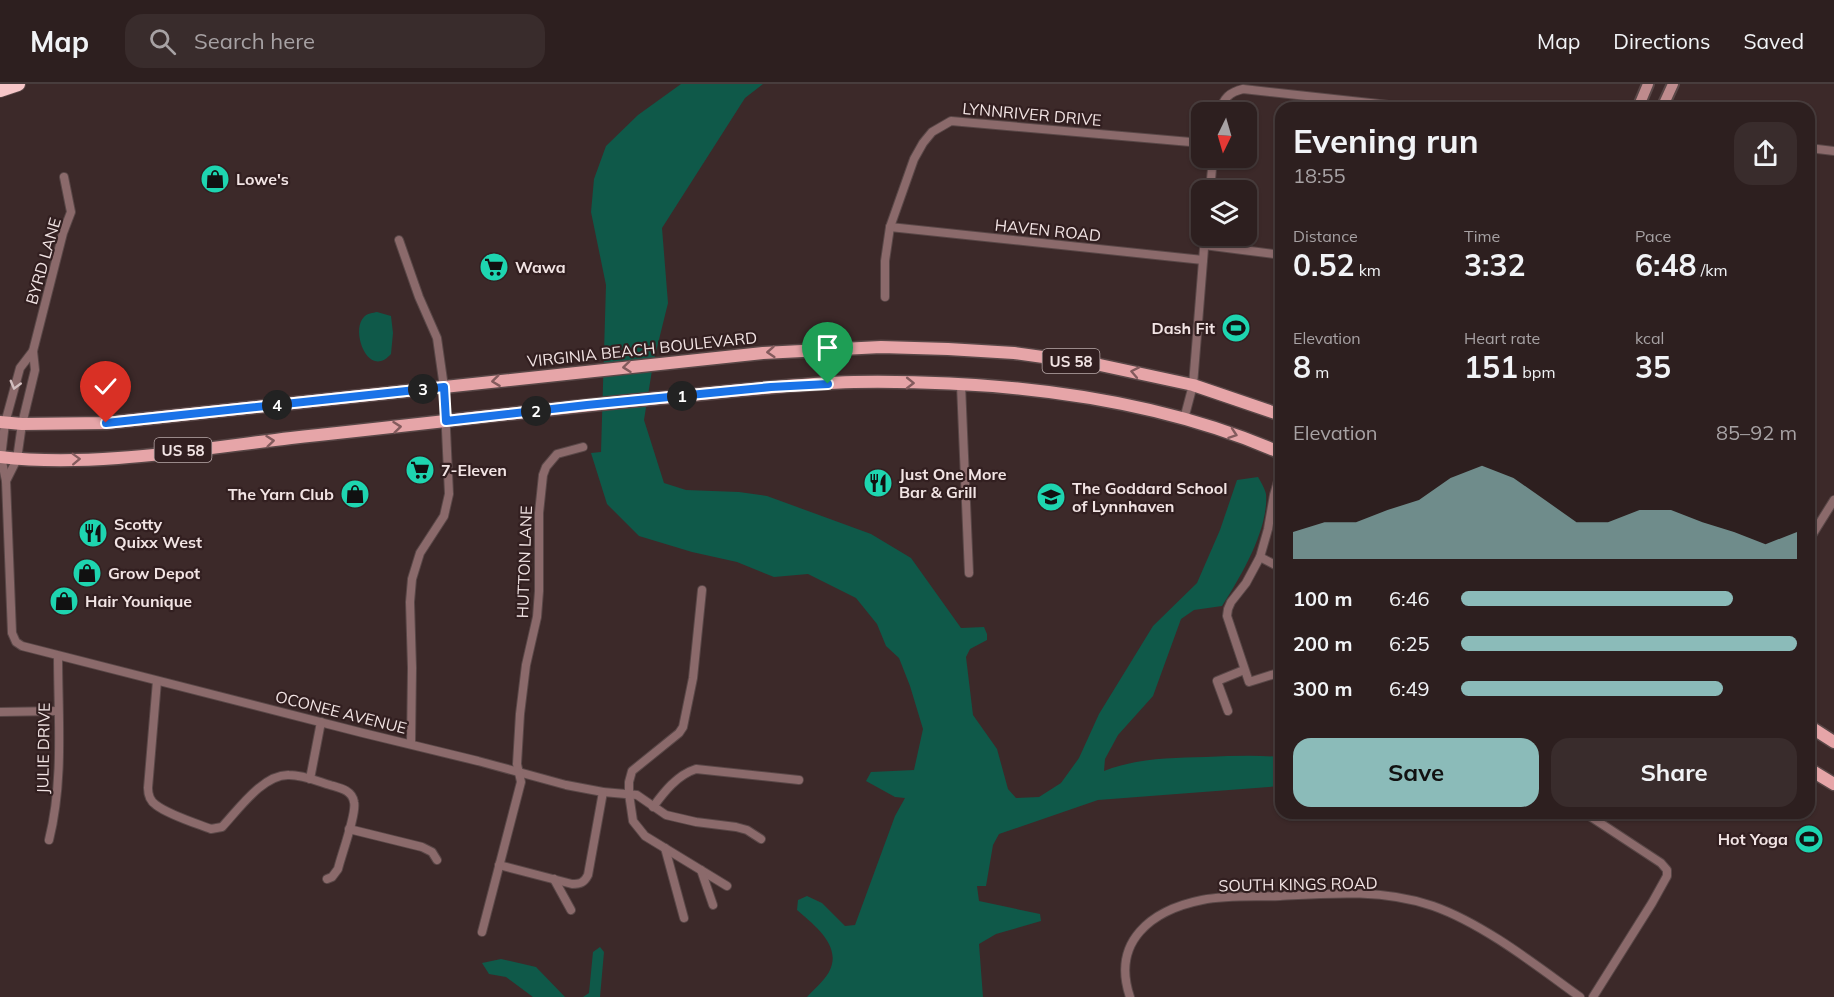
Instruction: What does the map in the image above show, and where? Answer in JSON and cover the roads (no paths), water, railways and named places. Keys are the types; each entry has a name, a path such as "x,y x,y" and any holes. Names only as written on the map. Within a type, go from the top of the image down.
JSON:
{"highway":[{"path":"0,90 18,84"}],"main road":[{"path":"1640,102 1648,84"},
{"path":"1665,102 1673,84"},
{"name":"VIRGINIA BEACH BOULEVARD","path":"3,423 106,423 590,370 787,351 881,347 948,349 1058,358 1192,385 1275,413"},
{"name":"US 58","path":"0,457 60,459 150,454 587,405 771,387 851,382 961,385 1075,396 1184,418 1275,451"},
{"path":"1815,730 1834,742"},
{"path":"1815,773 1834,784"}],"street":[{"path":"1223,102 1231,92 1243,88 1364,102"},
{"name":"LYNNRIVER DRIVE","path":"885,297 885,261 890,227 914,159 932,132 951,121 1191,142"},
{"path":"1815,149 1834,151"},
{"name":"BYRD LANE","path":"6,481 17,459 34,370 33,351 63,233 71,212 64,177"},
{"name":"HAVEN ROAD","path":"890,227 1203,260"},
{"path":"399,240 419,297 437,338 444,387 449,494 447,506 438,527 420,553 412,579 410,602 411,744"},
{"path":"1184,418 1192,385 1204,246"},
{"path":"1212,246 1275,254"},
{"name":"BYRD LANE","path":"16,642 11,623 6,481 0,457 3,423 20,368 33,351"},
{"path":"961,385 969,573"},
{"name":"HUTTON LANE","path":"482,932 521,782 517,764 522,694 540,591 538,536 543,475 546,467 557,454 583,447"},
{"path":"1275,492 1260,557 1246,583 1231,602 1227,616 1249,682 1275,674"},
{"path":"1815,530 1834,500"},
{"path":"1260,557 1275,565"},
{"path":"702,590 693,678 683,727 679,734 632,771 629,794 633,821 645,836 727,886"},
{"name":"OCONEE AVENUE","path":"16,642 24,647 58,656 519,772 603,792 629,794"},
{"name":"JULIE DRIVE","path":"49,840 55,814 60,759 58,656"},
{"path":"1228,711 1217,681 1244,670"},
{"path":"157,681 148,788 151,800 156,805 211,829 217,829 222,827 264,783 271,779 290,775 345,789 352,796 355,808 338,870 327,879"},
{"path":"0,712 58,711"},
{"path":"310,779 321,722"},
{"path":"652,807 677,780 696,769 800,780"},
{"path":"499,865 572,884 581,884 586,880 603,792"},
{"path":"629,794 637,795 652,807 680,820 736,827 747,830 761,839"},
{"path":"1593,997 1652,903 1667,870 1664,865 1594,819"},
{"path":"349,829 422,847 432,852 438,860"},
{"path":"665,848 684,918"},
{"path":"701,870 713,905"},
{"path":"554,879 571,910"},
{"name":"SOUTH KINGS ROAD","path":"1130,997 1125,977 1125,965 1132,942 1149,922 1167,912 1188,903 1221,898 1347,893 1382,895 1434,906 1504,944 1580,997"}],"place":[{"name":"Lowe's","path":"215,179"},
{"name":"Wawa","path":"494,267"},
{"name":"Dash Fit","path":"1236,328"},
{"name":"7-Eleven","path":"420,470"},
{"name":"Just One More Bar & Grill","path":"878,483"},
{"name":"The Yarn Club","path":"355,494"},
{"name":"The Goddard School of Lynnhaven","path":"1051,497"},
{"name":"Scotty Quixx West","path":"93,533"},
{"name":"Grow Depot","path":"87,573"},
{"name":"Hair Younique","path":"64,601"},
{"name":"Hot Yoga","path":"1809,839"}]}
